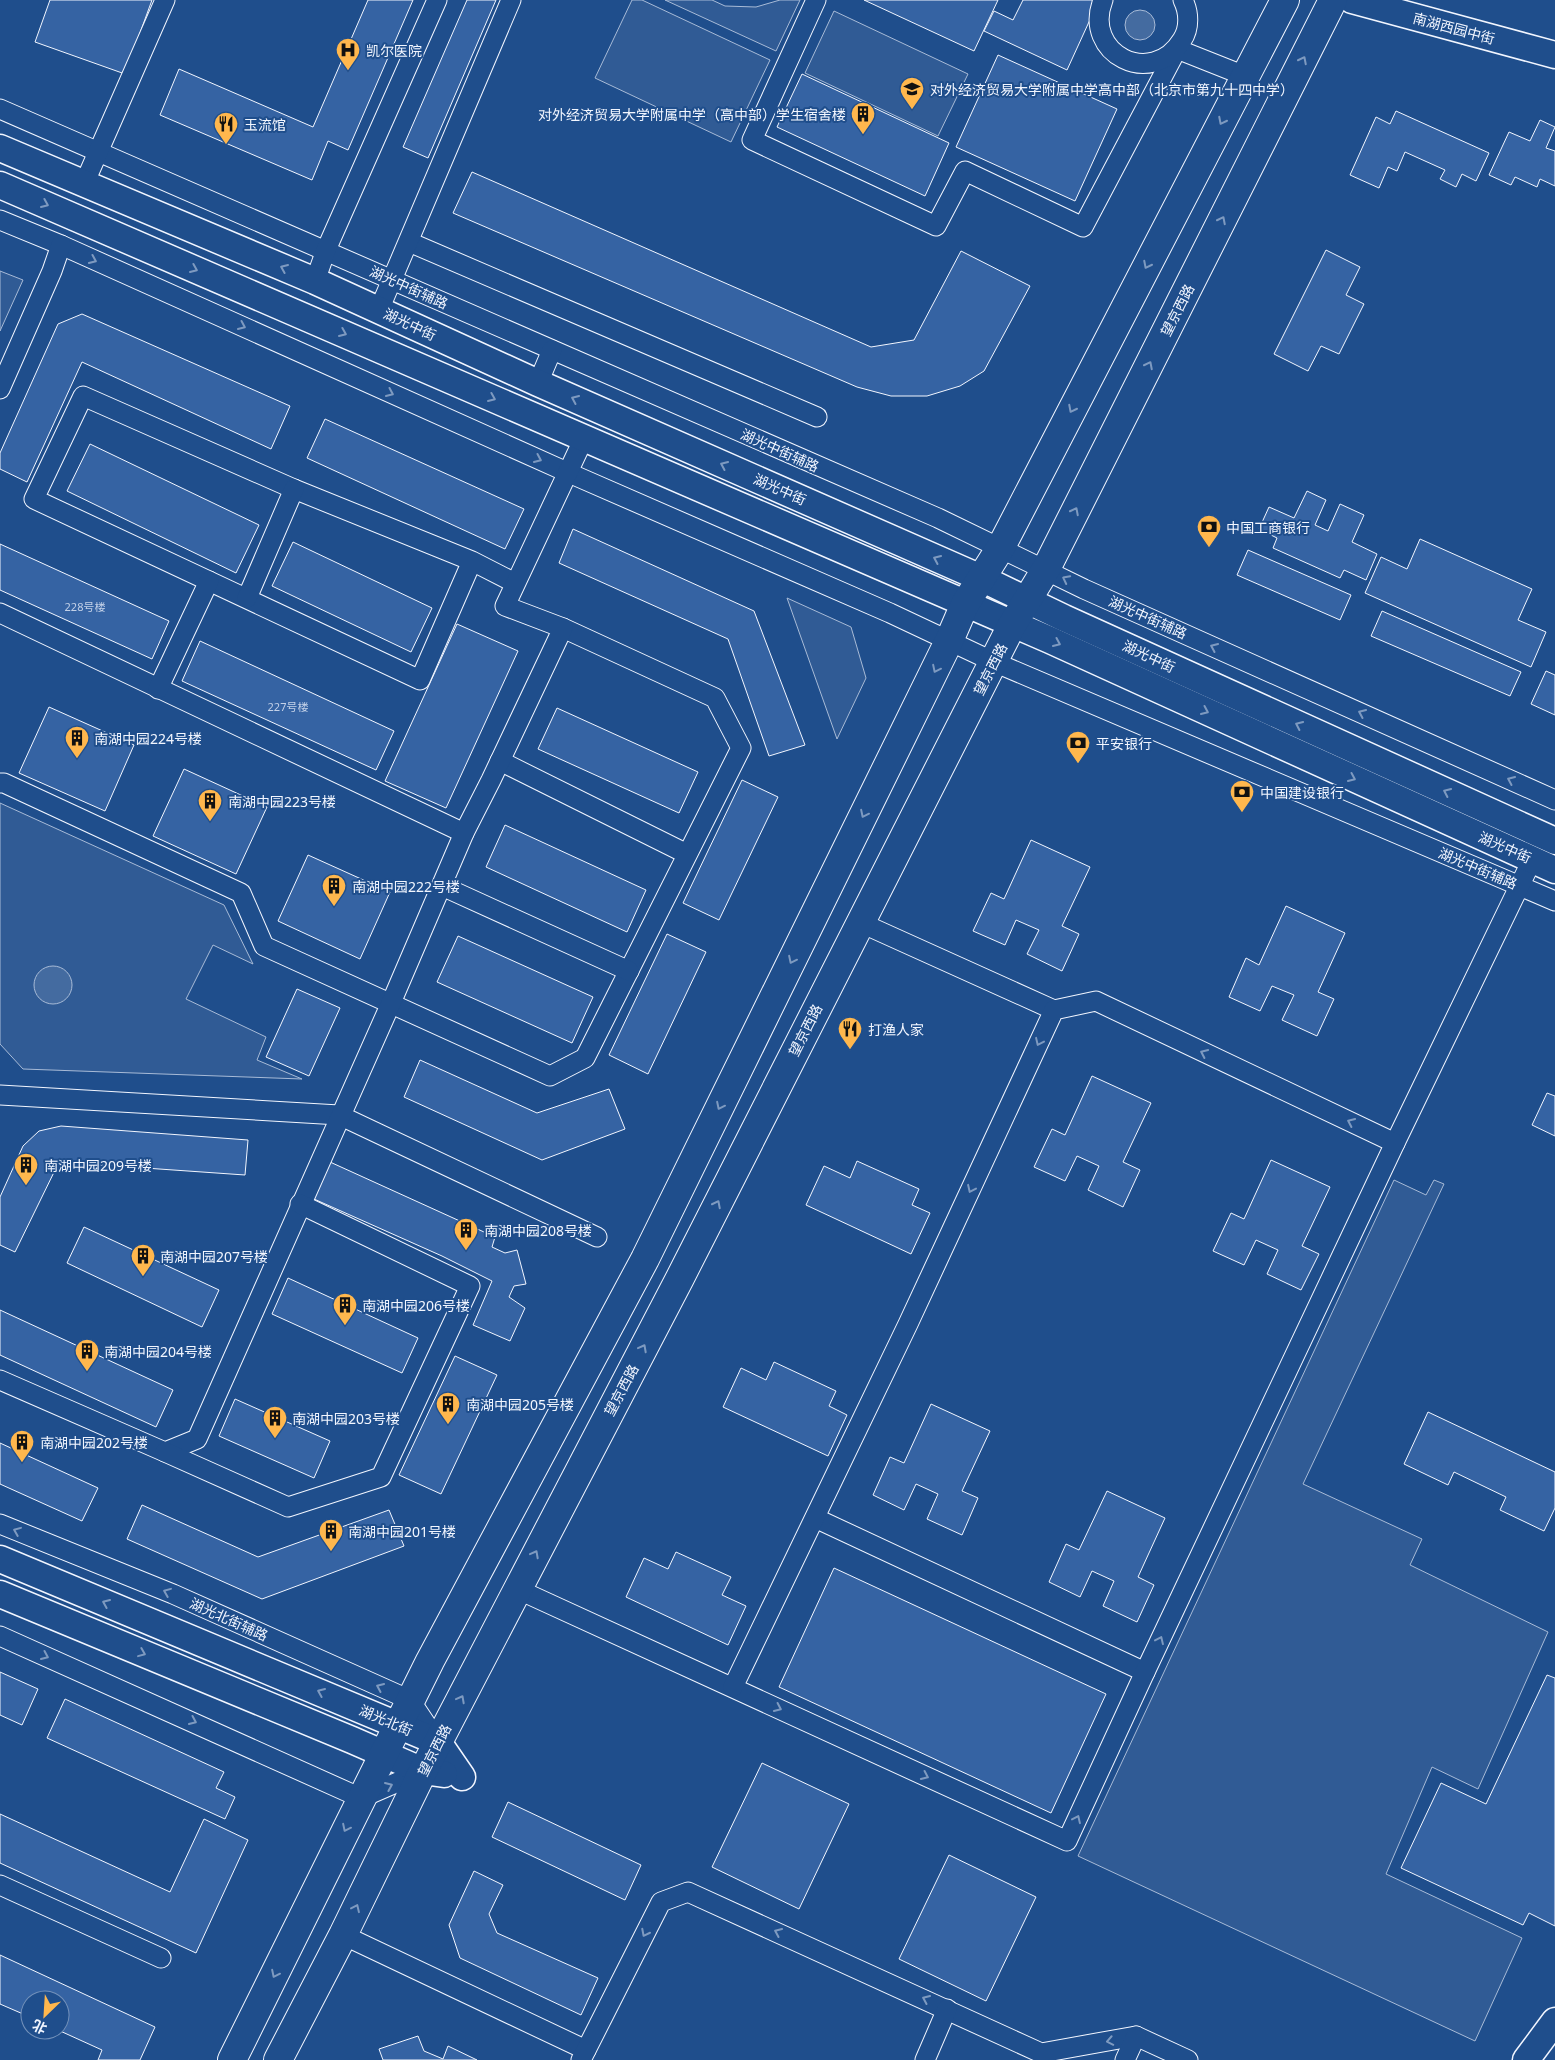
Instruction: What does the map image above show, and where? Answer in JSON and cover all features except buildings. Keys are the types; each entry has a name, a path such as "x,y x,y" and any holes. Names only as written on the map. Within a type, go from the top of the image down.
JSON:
{"main road":[{"path":"232,2060 410,1700 645,1259 949,641 965,604 1001,547 1285,0"},
{"name":"望京西路","path":"278,2060 343,1935 423,1771 680,1278 859,922 1012,625 1026,599 1046,569 1333,0"},
{"name":"南湖西园中街","path":"1352,0 1555,55"},
{"name":"湖光中街","path":"0,148 315,281 538,383 981,578 1064,618 1555,841"},
{"name":"湖光中街","path":"0,185 1050,640 1544,865"},
{"name":"湖光北街","path":"0,1560 438,1742"},
{"path":"0,1594 384,1753 423,1771 462,1777 438,1742"},
{"path":"1526,2060 1555,2021"}],"street":[{"path":"84,184 165,0"},
{"path":"315,281 326,250 437,0"},
{"path":"379,310 511,0"},
{"path":"816,0 752,140 936,226 965,171 1083,227 1185,36 1188,22 1183,0"},
{"path":"1103,0 1098,20 1100,32 1105,43 1114,54 1126,61 1140,64 1154,63 1166,58 1177,49"},
{"path":"1177,49 1245,76"},
{"name":"湖光中街辅路","path":"0,109 326,250 1001,547 1084,589 1555,800"},
{"name":"湖光中街辅路","path":"0,220 61,245 569,473 890,613 994,662 1555,901"},
{"path":"409,242 817,417"},
{"path":"0,389 52,272 61,245"},
{"path":"538,383 552,350"},
{"path":"472,561 420,680 34,499 83,396 294,489 472,561 515,583"},
{"path":"0,783 4,783 241,893 264,946 550,1076 585,1058 740,748 715,698 563,628 505,606 584,438"},
{"path":"247,598 294,489"},
{"path":"158,689 209,581"},
{"path":"0,613 464,832"},
{"path":"165,1452 196,1438 391,1003 464,832 563,628"},
{"path":"500,761 687,854"},
{"path":"517,1589 1067,1841 1395,1143 1519,886 1544,865"},
{"path":"442,886 629,971"},
{"path":"859,922 1054,1010 1096,1001 1395,1143"},
{"path":"734,1687 908,1324 1054,1010"},
{"path":"0,1095 340,1115 596,1237"},
{"path":"0,1380 288,1507 381,1477 470,1286 300,1204"},
{"path":"815,1518 1145,1672"},
{"name":"湖光北街辅路","path":"0,1524 173,1594 410,1700"},
{"path":"0,1636 361,1798 423,1771"},
{"path":"410,1700 438,1742"},
{"path":"0,1885 161,1958"},
{"path":"343,1935 584,2055 661,1902 688,1892 948,2009 1041,2054 1136,2036 1188,2060"},
{"path":"925,2060 948,2009"},
{"path":"1124,2060 1136,2036"}],"shaded area":[{"path":"632,0 642,0 770,60 731,142 595,78"},
{"path":"665,0 712,0 725,6 756,7 780,0 800,0 776,51"},
{"path":"1140,10 1146,11 1154,19 1154,31 1146,39 1140,40 1134,39 1126,31 1125,25 1126,19 1134,11"},
{"path":"834,11 968,74 938,136 805,73"},
{"path":"0,271 23,280 0,331"},
{"path":"787,598 851,627 866,678 837,739"},
{"path":"0,803 224,905 253,964 213,945 186,999 266,1037 257,1060 302,1079 23,1069 0,1044"},
{"path":"53,966 66,972 72,985 66,998 53,1004 40,998 34,985 40,972"},
{"path":"1394,1180 1426,1195 1434,1180 1444,1184 1303,1484 1422,1539 1410,1565 1548,1632 1478,1789 1432,1767 1386,1874 1522,1938 1475,2041 1078,1856"}],"place":[{"name":"凯尔医院","path":"348,71"},
{"name":"对外经济贸易大学附属中学高中部（北京市第九十四中学）","path":"912,110"},
{"name":"对外经济贸易大学附属中学（高中部）学生宿舍楼","path":"863,135"},
{"name":"玉流馆","path":"226,145"},
{"name":"中国工商银行","path":"1209,548"},
{"name":"南湖中园224号楼","path":"77,759"},
{"name":"平安银行","path":"1078,764"},
{"name":"中国建设银行","path":"1242,813"},
{"name":"南湖中园223号楼","path":"210,822"},
{"name":"南湖中园222号楼","path":"334,907"},
{"name":"打渔人家","path":"850,1050"},
{"name":"南湖中园209号楼","path":"26,1186"},
{"name":"南湖中园208号楼","path":"466,1251"},
{"name":"南湖中园207号楼","path":"143,1277"},
{"name":"南湖中园206号楼","path":"345,1326"},
{"name":"南湖中园204号楼","path":"87,1372"},
{"name":"南湖中园205号楼","path":"448,1425"},
{"name":"南湖中园203号楼","path":"275,1439"},
{"name":"南湖中园202号楼","path":"22,1463"},
{"name":"南湖中园201号楼","path":"331,1552"}]}
